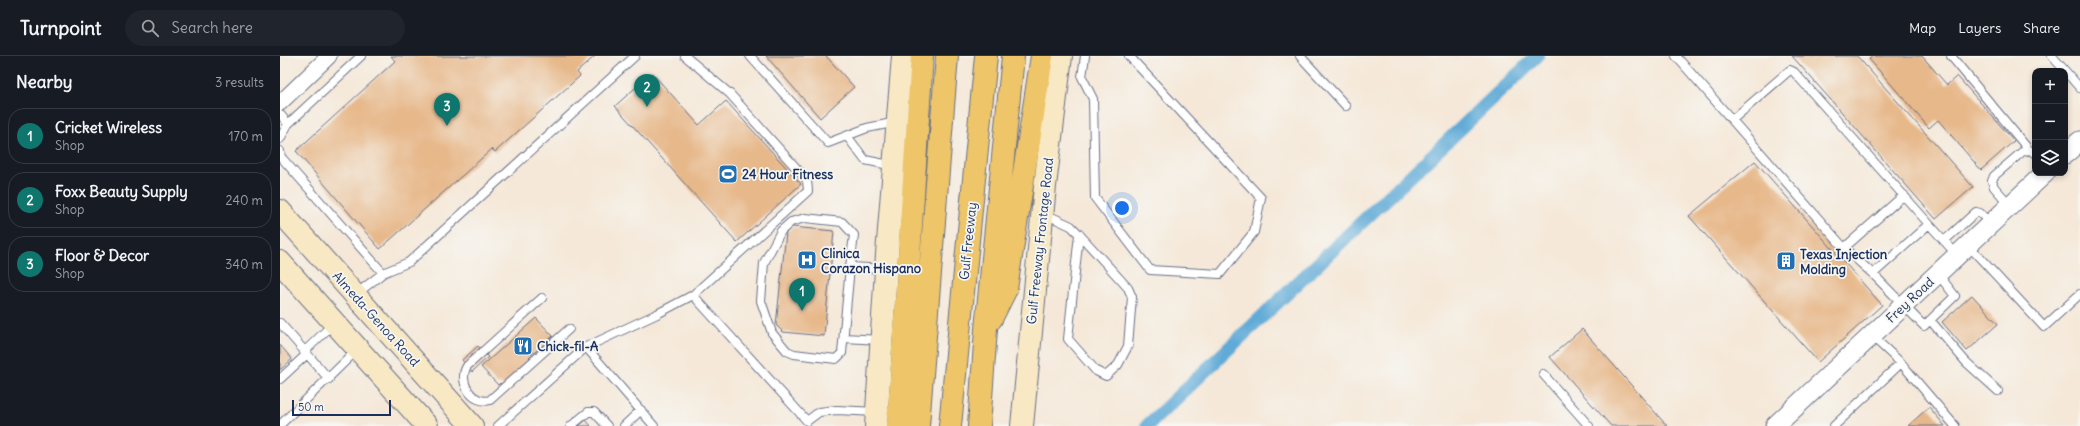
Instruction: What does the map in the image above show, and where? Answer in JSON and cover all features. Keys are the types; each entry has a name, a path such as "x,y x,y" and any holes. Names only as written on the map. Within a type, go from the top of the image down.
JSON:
{"highway":[{"path":"898,426 922,56"},
{"path":"918,426 948,56"},
{"name":"Gulf Freeway","path":"950,426 986,56"},
{"name":"Gulf Freeway","path":"978,426 1013,56"},
{"path":"986,329 1006,290 1042,56"}],"main road":[{"path":"875,421 903,56"},
{"name":"Gulf Freeway Frontage Road","path":"1022,426 1043,213 1061,56"},
{"name":"Almeda-Genoa Road","path":"280,212 472,426"},
{"path":"280,262 427,426"},
{"path":"332,320 354,295"}],"street":[{"path":"280,103 329,56"},
{"path":"2068,151 2080,141"},
{"name":"Frey Road","path":"1775,426 2042,176"}],"lane":[{"path":"280,139 288,124 361,56"},
{"path":"354,295 383,273 409,262 634,56"},
{"path":"502,425 586,348 693,295 808,191 807,180 730,94 685,56"},
{"path":"750,56 828,144 867,128 898,122"},
{"path":"1085,56 1082,77 1093,99 1095,198 1150,270 1220,274 1254,232 1261,198 1129,56"},
{"path":"1300,56 1346,106"},
{"path":"1676,56 1844,248 1873,274 1924,326 1955,296 1938,274"},
{"path":"1951,56 2032,151"},
{"path":"2052,56 2080,88"},
{"path":"1732,120 1790,70 1794,72 1944,241 1963,250 2044,327 2080,294"},
{"path":"280,114 288,124"},
{"path":"847,136 865,160 894,166"},
{"path":"280,151 281,158 383,273"},
{"path":"2010,206 1994,187 1992,181 1994,176 2022,152 2032,151"},
{"path":"1844,248 1904,195"},
{"path":"1944,241 1976,212 1980,212 1991,224"},
{"path":"1043,213 1071,226 1080,234 1128,288 1132,297 1128,346 1118,365 1106,376 1096,371 1068,339 1080,234"},
{"path":"805,218 842,222 854,235 850,267 842,353 836,359 794,354 787,351 772,333 761,301 764,263 781,231 791,222 805,218"},
{"path":"1873,274 1929,224"},
{"path":"850,267 887,269"},
{"path":"693,295 807,423 819,412 837,410 875,421"},
{"path":"542,298 467,366 462,373 463,383 478,400 484,402 490,400 569,329"},
{"path":"280,379 306,353 332,320"},
{"path":"1930,320 1966,362 1998,391"},
{"path":"280,324 329,379"},
{"path":"1872,336 1901,363 1955,426"},
{"path":"844,338 882,340"},
{"path":"586,348 654,426"},
{"path":"280,425 359,349"},
{"path":"1834,426 1901,363"},
{"path":"1543,374 1589,426"},
{"path":"624,426 640,410"},
{"path":"571,426 588,412 594,412 607,426"}],"building":[{"path":"391,56 595,56 577,72 580,76 495,152 492,149 380,249 296,151 395,61"},
{"path":"766,56 826,56 854,87 820,118"},
{"path":"1792,56 1857,56 1973,187 1936,219"},
{"path":"1873,56 1922,56 1947,85 1957,76 2014,141 1981,170 1938,120 1929,128 1869,59"},
{"path":"652,73 699,125 726,101 801,184 737,242 615,106"},
{"name":"Texas Injection Molding","path":"1755,161 1882,305 1818,362 1689,216"},
{"path":"792,227 834,231 824,336 783,332 776,325 786,233"},
{"path":"1972,295 1998,324 1967,351 1942,322"},
{"name":"Chick-fil-A","path":"536,318 553,336 529,357 533,361 503,387 500,383 498,385 481,367"},
{"path":"1582,329 1667,426 1611,426 1550,357"},
{"path":"280,345 292,359 280,370"},
{"path":"478,346 488,357 472,372 462,360"},
{"path":"1929,407 1945,426 1908,426"},
{"path":"586,420 591,426 579,426"}],"waterway":[{"path":"1147,426 1537,56"}],"place":[{"name":"Foxx Beauty Supply","path":"647,107"},
{"name":"Floor & Decor","path":"447,126"},
{"name":"24 Hour Fitness","path":"728,174"},
{"name":"Clinica Corazon Hispano","path":"807,260"},
{"name":"Texas Injection Molding","path":"1786,261"},
{"name":"Cricket Wireless","path":"802,311"},
{"name":"Chick-fil-A","path":"523,346"}]}
